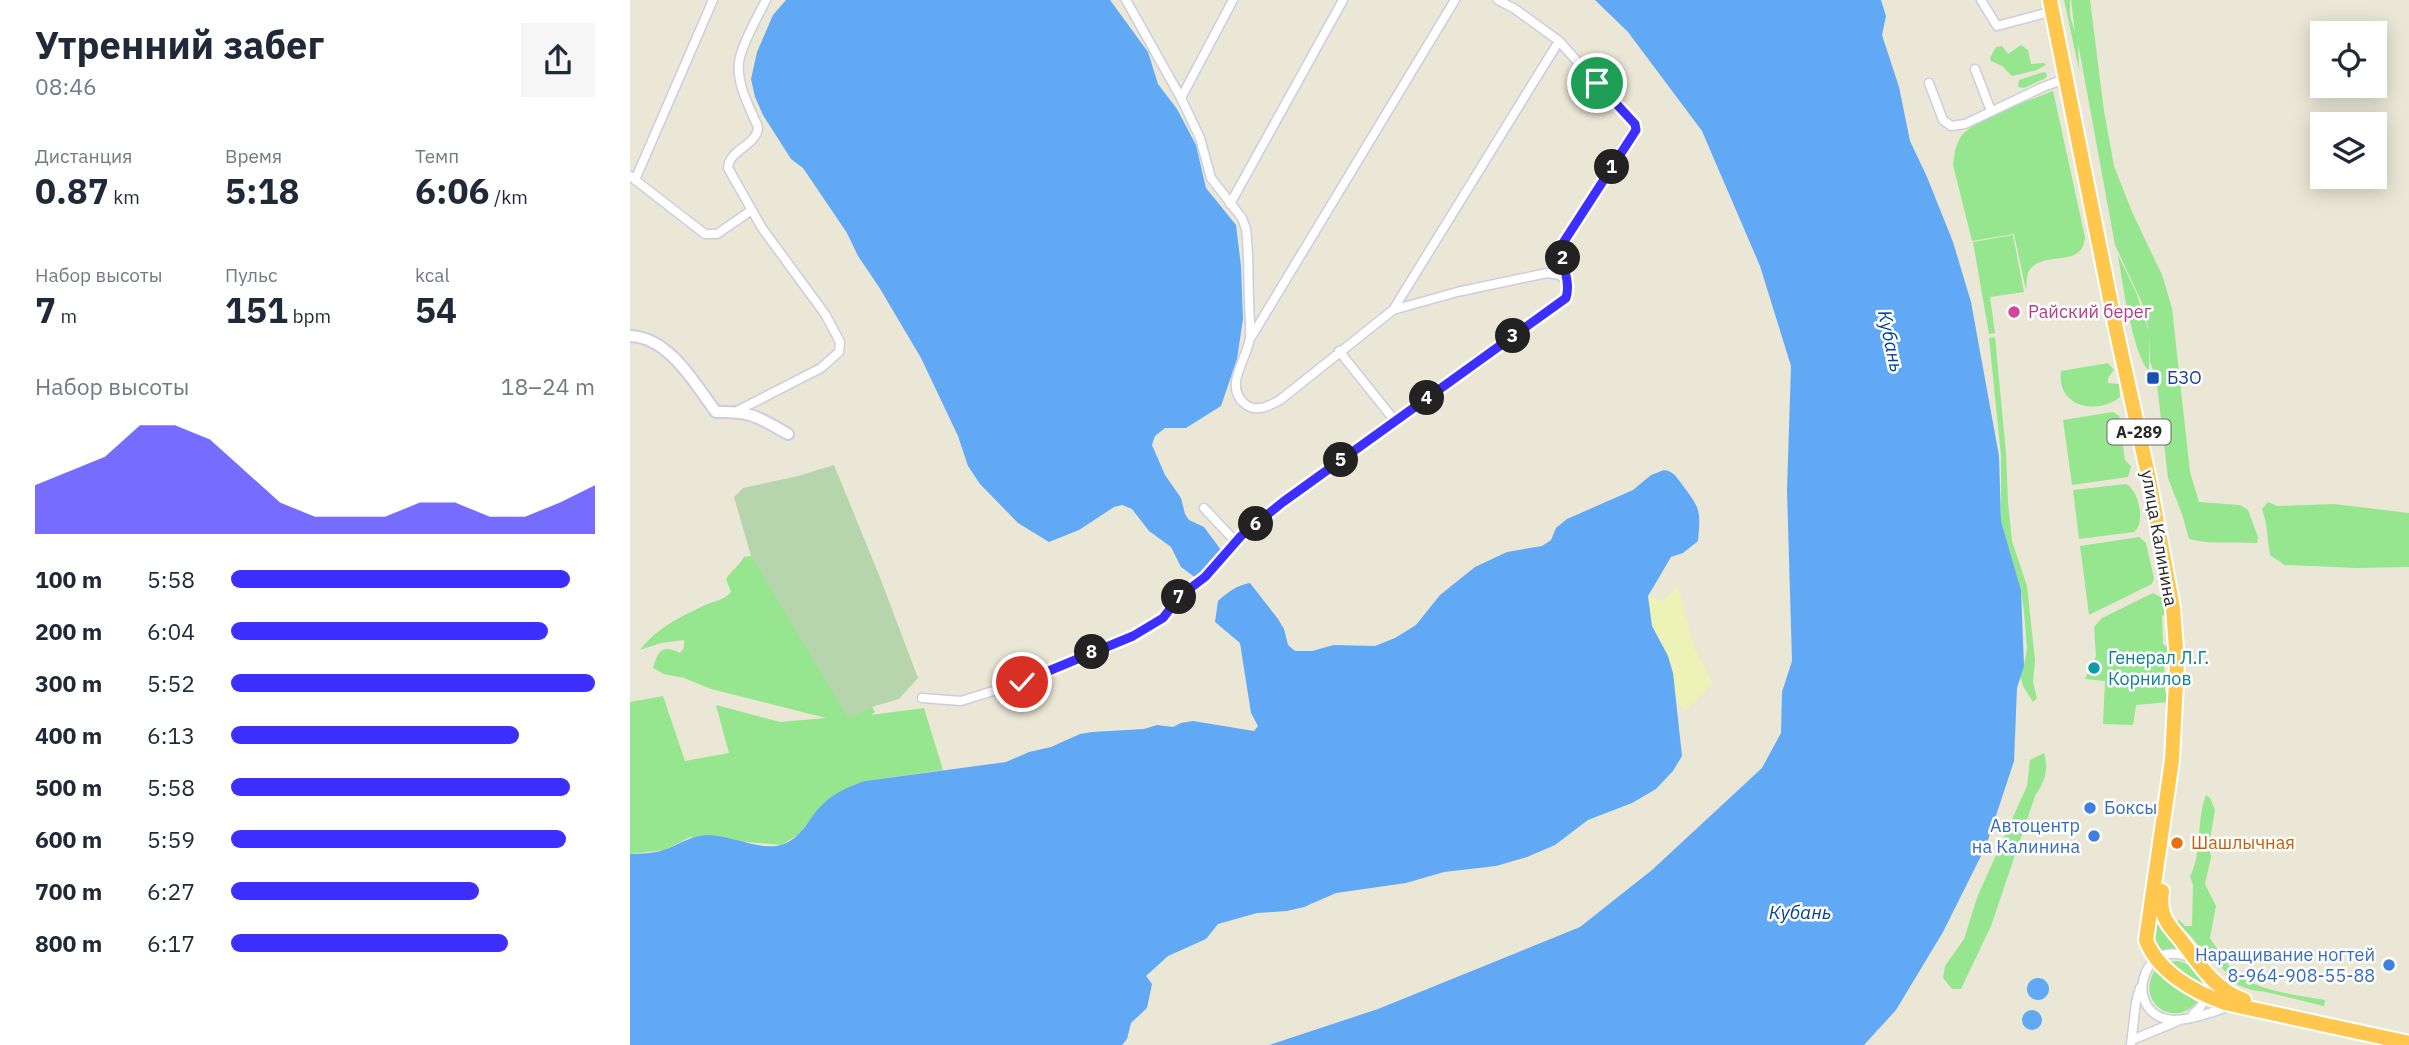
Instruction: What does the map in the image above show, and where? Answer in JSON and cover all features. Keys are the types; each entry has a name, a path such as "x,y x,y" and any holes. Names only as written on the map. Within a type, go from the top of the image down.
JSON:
{"highway":[{"name":"улица Калинина","path":"2054,4 2065,79 2149,479 2173,608 2177,662 2172,760 2146,940"},
{"name":"улица Калинина","path":"2054,4 2157,479 2180,608 2184,707 2160,900 2167,922 2199,965 2226,992 2252,1006"},
{"path":"2146,940 2156,959 2188,986 2206,997 2409,1036"},
{"path":"2252,1006 2409,1043"}],"street":[{"path":"713,0 633,178 705,234 717,234 751,209"},
{"path":"737,411 821,368 839,352 840,342 825,314 762,228 727,164 729,159 758,133 741,84 739,69 740,56 765,0"},
{"path":"1126,0 1181,97 1200,138 1208,172 1242,218 1246,229 1250,339"},
{"path":"1181,97 1233,0"},
{"path":"1230,204 1343,0"},
{"path":"1455,0 1250,339 1237,375 1236,388 1246,405 1257,409 1280,400 1393,310 1559,41"},
{"path":"922,698 961,701 1022,682 1133,636 1163,618 1180,596 1205,577 1236,542 1283,502 1566,298 1563,243 1636,127 1559,41 1499,0"},
{"path":"1981,0 1997,26 2054,4"},
{"path":"1975,69 1991,111"},
{"path":"1929,83 1946,124 1951,126 1965,124 2065,79"},
{"path":"1393,310 1457,292 1547,273 1560,275 1567,282"},
{"path":"630,335 655,342 682,368 716,412 737,411 754,414 788,434"},
{"path":"1339,351 1395,421"},
{"path":"1204,508 1236,542"},
{"name":"улица Калинина","path":"2132,1043 2136,1002 2143,979 2146,940"},
{"path":"2143,979 2147,968 2156,959 2168,954 2178,954 2199,965"},
{"name":"А-289","path":"2199,965 2207,981 2206,997"},
{"name":"А-289","path":"2143,979 2143,997 2153,1012 2169,1019 2184,1018"},
{"path":"2184,1018 2199,1009 2206,997"},
{"path":"2184,1018 2237,1005"},
{"name":"улица Калинина","path":"2132,1043 2184,1018"}],"green space":[{"path":"2064,0 2070,0 2070,16 2075,32 2071,0 2090,0 2114,166 2162,275 2172,308 2190,472 2199,502 2240,505 2248,510 2258,537 2257,543 2189,539 2168,478 2156,377 2150,362 2149,334 2149,371 2138,350 2129,316 2118,255 2136,292 2149,332 2143,305 2115,245 2078,43 2079,70"},
{"path":"2021,45 2028,50 2031,64 2046,65 2012,76 2002,66 1991,61 1996,47 2002,46 2008,54"},
{"path":"2044,72 2047,74 2046,78 2024,88 2018,87 2019,80"},
{"path":"2053,91 2085,237 2083,247 2078,253 2046,260 2031,268 2027,275 2026,290 2014,234 1972,241 1953,165 1956,148 1966,131 2002,111"},
{"path":"2013,235 2024,292 1990,297 1995,333 1989,334 1973,242"},
{"path":"1995,337 2012,541 2027,586 2035,660 2033,682 2037,698 2033,702 2020,675 2027,648 2024,612 2021,590 2001,521 2001,456 1989,338"},
{"path":"2108,363 2114,370 2108,383 2119,384 2120,397 2111,403 2090,407 2071,400 2065,393 2061,383 2061,371"},
{"path":"2113,412 2119,416 2125,460 2131,466 2128,477 2072,485 2063,420"},
{"path":"2126,484 2131,487 2137,499 2140,514 2138,528 2134,532 2079,539 2073,490"},
{"path":"2268,502 2277,506 2334,504 2409,513 2409,567 2285,565 2270,555 2262,509"},
{"path":"2139,537 2146,543 2154,578 2152,584 2089,615 2080,546"},
{"path":"744,557 759,559 855,711 872,707 875,712 871,715 924,708 943,770 865,781 809,821 798,835 781,845 690,837 665,850 630,854 630,702 663,696 685,761 729,753 716,705 780,722 826,718 711,689 653,668 657,657 665,649 680,653 684,648 684,640 661,643 640,650 668,624 728,595 731,592 726,579"},
{"path":"2153,593 2162,598 2165,616 2162,615 2163,644 2167,647 2168,657 2164,656 2165,692 2170,697 2170,702 2136,705 2133,725 2103,724 2105,681 2085,679 2096,656 2094,627 2102,618"},
{"path":"2044,753 2045,776 2035,796 1991,926 1961,989 1952,989 1943,978 1945,966 1964,939 1978,895 2027,786 2030,760"},
{"path":"2206,795 2215,810 2209,845 2211,857 2205,884 2216,906 2210,938 2227,964 2241,977 2270,989 2325,1000 2324,1006 2238,985 2208,949 2198,945 2178,926 2178,919 2185,926 2192,926 2193,885 2190,876 2196,859"},
{"path":"2155,921 2179,948 2159,952 2153,941"},
{"path":"2178,961 2197,972 2202,993 2166,962"},
{"path":"2155,970 2197,1002 2178,1013 2160,1008 2153,1001 2150,992 2150,981"}],"sand":[{"path":"1678,587 1694,648 1713,683 1685,711 1677,701 1668,656 1652,626 1648,596 1662,601"}],"shaded area":[{"path":"834,465 918,678 899,699 848,718 751,556 734,497 743,488"}],"water":[{"path":"786,0 1110,0 1148,52 1158,84 1177,109 1196,145 1206,188 1236,225 1241,266 1243,319 1237,359 1221,406 1186,428 1165,428 1155,436 1152,445 1165,475 1181,498 1185,514 1189,520 1204,527 1221,550 1215,563 1196,578 1181,567 1171,547 1149,531 1132,509 1122,505 1114,507 1079,530 1049,542 1018,523 980,484 968,466 958,436 921,358 858,256 847,233 803,168 791,159 763,115 755,97 751,79 757,52 773,15"},
{"name":"Кубань","path":"1595,0 1881,0 1886,16 1882,35 1899,87 1910,141 1953,242 1971,302 1999,456 2001,521 2021,590 2024,666 2017,688 2014,761 1986,846 1943,932 1896,1010 1864,1045 1269,1045 1378,1009 1580,927 1652,870 1762,768 1781,733 1782,692 1792,661 1787,490 1791,366 1760,266 1702,131 1628,32"},
{"path":"1664,470 1677,478 1696,504 1699,515 1698,541 1683,553 1671,557 1648,596 1652,626 1668,656 1673,673 1682,756 1673,771 1656,789 1632,803 1588,820 1555,845 1527,857 1496,866 1444,872 1406,883 1336,893 1304,907 1257,913 1218,924 1206,939 1168,956 1146,976 1152,984 1147,1008 1131,1023 1127,1039 1122,1045 630,1045 630,854 659,851 691,838 707,835 764,846 781,845 800,833 827,800 859,783 1006,762 1080,734 1144,729 1157,725 1173,727 1193,721 1254,731 1258,726 1251,713 1240,643 1215,622 1218,601 1233,589 1250,583 1278,619 1288,645 1295,651 1312,651 1334,645 1375,646 1416,625 1440,595 1475,567 1507,552 1542,546 1551,540 1556,528 1567,519 1633,490 1651,475"},
{"path":"2038,978 2046,981 2049,989 2046,997 2038,1000 2030,997 2027,989 2030,981"},
{"path":"2032,1010 2039,1013 2042,1020 2039,1027 2032,1030 2025,1027 2022,1020 2025,1013"}],"place":[{"name":"Райский берег","path":"2014,312"},
{"name":"БЗО","path":"2153,378"},
{"name":"Генерал Л.Г. Корнилов","path":"2094,668"},
{"name":"Боксы","path":"2090,808"},
{"name":"Автоцентр на Калинина","path":"2094,836"},
{"name":"Шашлычная","path":"2177,843"},
{"name":"Наращивание ногтей 8-964-908-55-88","path":"2389,965"}],"route":[{"path":"1022,682 1133,636 1163,618 1180,596 1205,577 1241,536 1283,502 1566,298 1568,291 1561,247 1636,130 1635,124 1597,83"}]}
